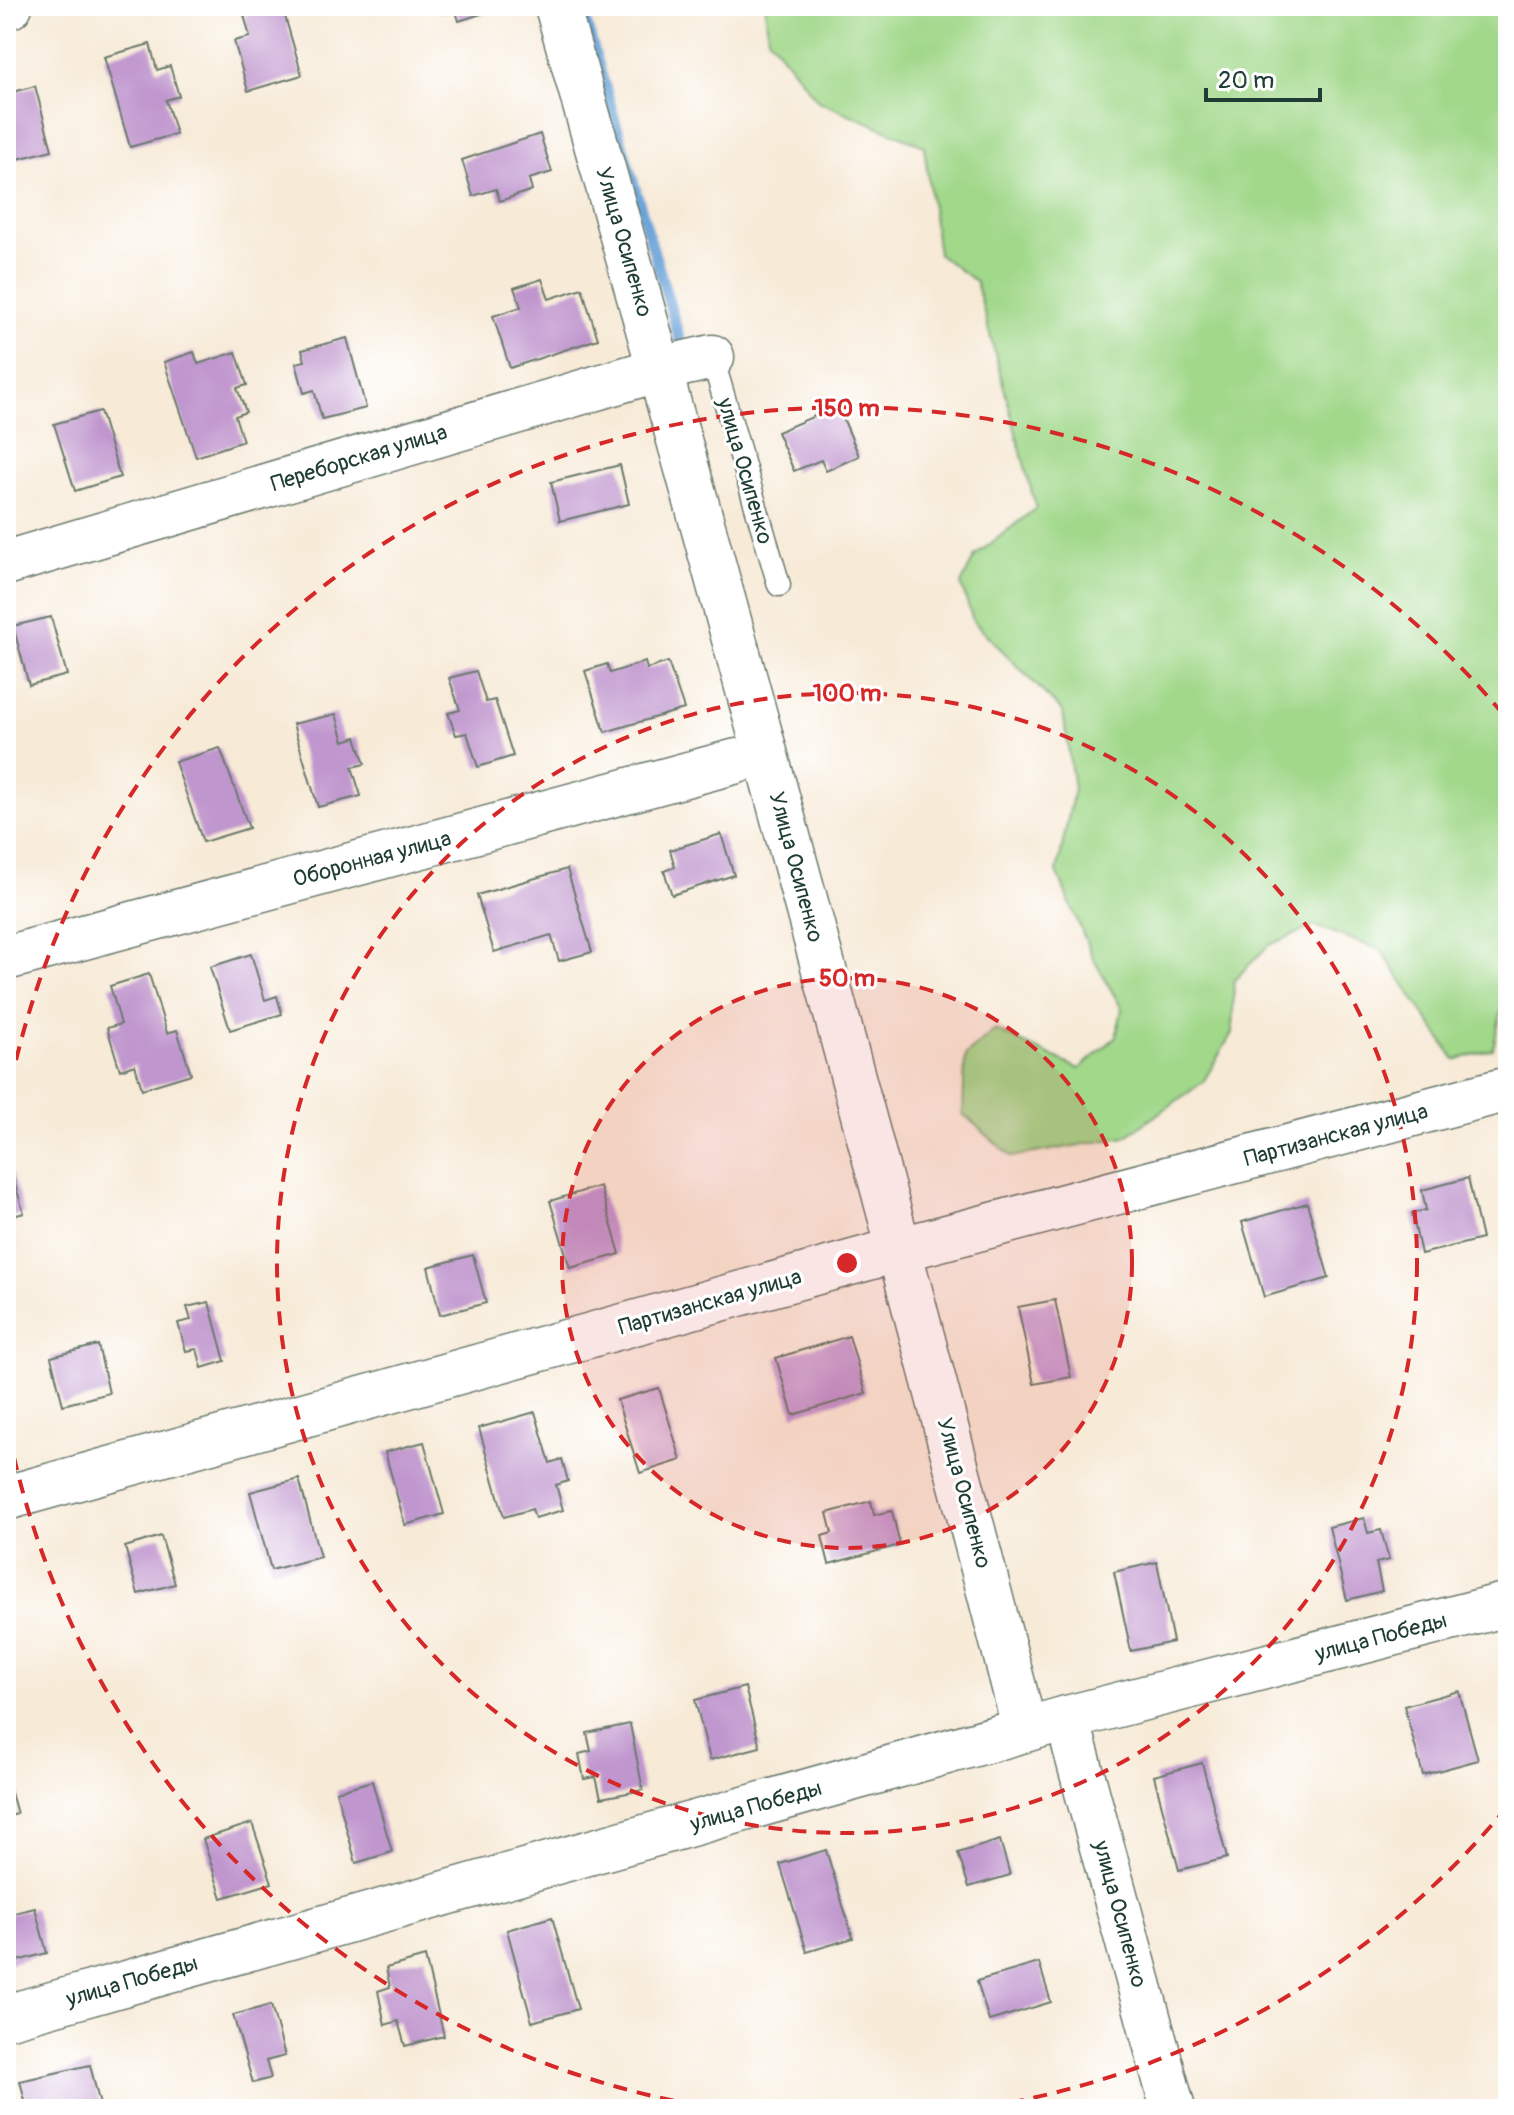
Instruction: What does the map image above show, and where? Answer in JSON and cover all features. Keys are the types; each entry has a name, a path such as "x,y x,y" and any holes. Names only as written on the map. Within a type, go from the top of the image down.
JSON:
{"street":[{"name":"Улица Осипенко","path":"557,6 660,369 901,1250 1025,1730"},
{"name":"Переборская улица","path":"6,563 660,369 712,357"},
{"name":"Оборонная улица","path":"6,958 737,761"},
{"name":"Партизанская улица","path":"6,1498 901,1250 1508,1089"},
{"name":"улица Победы","path":"6,2017 1067,1718 1508,1604"},
{"name":"улица Осипенко","path":"1067,1718 1173,2109"}],"lane":[{"name":"улица Осипенко","path":"712,357 779,585"}],"green space":[{"path":"765,6 1508,6 1508,979 1493,1049 1455,1060 1381,950 1315,926 1269,945 1234,980 1232,1033 1203,1082 1125,1137 1012,1157 963,1114 965,1056 995,1030 1079,1069 1116,1037 1122,1009 1093,958 1057,872 1074,789 1063,712 973,621 961,584 975,556 1036,508 976,282 938,254 924,146 818,101 768,37"}],"building":[{"path":"282,6 302,75 248,91 234,41 250,37 244,15"},
{"path":"436,6 482,6 484,13 459,21 455,8 439,13"},
{"path":"150,44 157,70 170,66 179,96 166,100 176,134 130,147 104,57"},
{"path":"35,86 52,150 14,160 6,132 6,94"},
{"path":"540,134 552,172 529,179 532,190 500,201 496,189 473,196 462,160"},
{"path":"542,279 549,299 582,288 598,339 510,368 493,316 521,307 514,288"},
{"path":"347,338 366,408 322,419 314,390 304,393 296,363 305,361 302,350"},
{"path":"194,352 198,364 236,352 247,385 237,388 246,412 235,416 243,441 196,457 164,362"},
{"path":"838,406 859,456 826,471 821,460 794,471 777,432"},
{"path":"100,411 120,477 75,491 54,424"},
{"path":"620,465 629,504 560,521 551,482"},
{"path":"51,617 67,675 29,685 13,626"},
{"path":"645,662 647,669 668,662 684,709 605,732 585,671 607,664 610,673"},
{"path":"476,671 486,702 495,700 513,756 478,767 467,733 456,735 448,713 460,710 449,678"},
{"path":"336,714 344,741 356,737 365,764 352,767 361,796 318,807 293,724"},
{"path":"220,748 249,828 203,842 175,762"},
{"path":"721,834 734,875 672,895 664,871 675,867 670,850"},
{"path":"567,869 592,952 559,961 551,935 494,952 477,895"},
{"path":"251,954 265,1000 277,996 282,1014 230,1030 210,967"},
{"path":"149,974 167,1033 177,1030 191,1074 142,1089 135,1065 120,1070 107,1028 121,1024 110,986"},
{"path":"6,1155 24,1213 6,1218"},
{"path":"1468,1178 1482,1239 1421,1254 1412,1213 1426,1210 1422,1190"},
{"path":"600,1186 620,1254 570,1268 550,1201"},
{"path":"1307,1203 1329,1278 1264,1297 1242,1222"},
{"path":"473,1255 486,1303 440,1315 428,1267"},
{"path":"1055,1300 1071,1377 1034,1384 1018,1307"},
{"path":"209,1302 225,1361 202,1368 197,1349 186,1351 178,1323 191,1320 187,1307"},
{"path":"849,1336 866,1393 793,1415 776,1358"},
{"path":"98,1345 109,1393 63,1405 51,1357"},
{"path":"659,1388 681,1460 640,1473 617,1400"},
{"path":"535,1412 550,1463 562,1459 568,1481 556,1485 563,1510 535,1518 532,1509 504,1517 479,1428"},
{"path":"424,1442 444,1514 405,1525 385,1452"},
{"path":"299,1479 320,1557 271,1570 250,1492"},
{"path":"871,1501 874,1515 892,1511 900,1545 829,1564 822,1536 832,1533 827,1513"},
{"path":"1364,1518 1368,1533 1381,1530 1389,1560 1376,1563 1382,1591 1347,1600 1329,1527"},
{"path":"161,1536 175,1584 138,1594 125,1547"},
{"path":"1157,1562 1173,1642 1131,1651 1114,1572"},
{"path":"745,1687 760,1747 710,1760 695,1700"},
{"path":"1459,1691 1478,1760 1423,1775 1404,1706"},
{"path":"630,1724 643,1790 601,1798 596,1777 584,1779 579,1754 591,1751 587,1733"},
{"path":"1202,1763 1227,1858 1179,1870 1154,1776"},
{"path":"6,1775 17,1814 6,1817"},
{"path":"372,1781 392,1852 356,1863 336,1791"},
{"path":"252,1823 272,1883 222,1898 203,1839"},
{"path":"1000,1840 1010,1875 969,1887 958,1853"},
{"path":"826,1850 853,1938 807,1952 780,1864"},
{"path":"35,1908 47,1953 6,1964 6,1915"},
{"path":"552,1917 578,2009 532,2022 507,1930"},
{"path":"425,1957 444,2036 405,2046 398,2021 385,2025 378,1991 390,1987 386,1968"},
{"path":"1039,1963 1051,2002 989,2021 977,1981"},
{"path":"271,2005 285,2056 266,2061 271,2078 253,2083 233,2015"},
{"path":"90,2065 101,2109 27,2109 20,2081"}],"waterway":[{"path":"581,6 683,350"}]}
